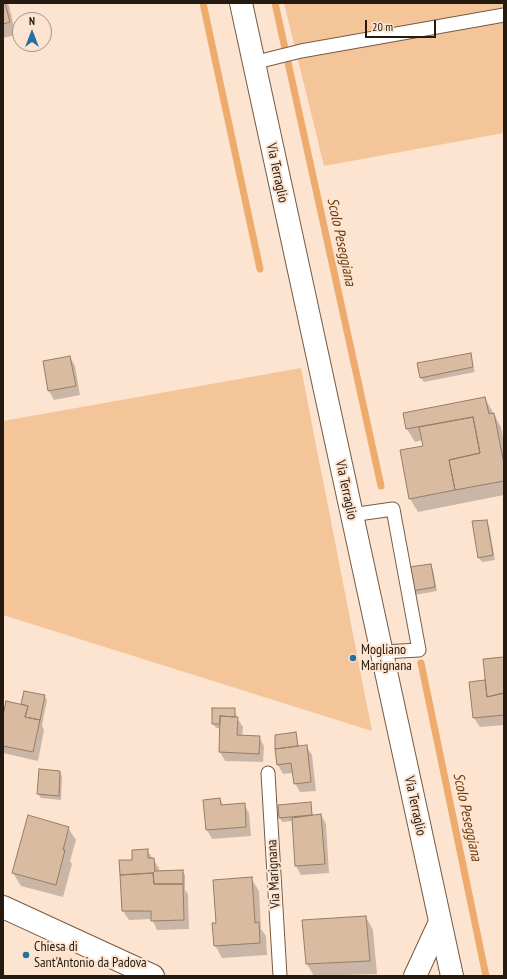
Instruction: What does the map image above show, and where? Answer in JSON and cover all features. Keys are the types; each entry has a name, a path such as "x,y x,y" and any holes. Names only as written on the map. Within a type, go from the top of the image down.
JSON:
{"main road":[{"name":"Via Terraglio","path":"241,3 261,61 352,515 383,652 439,924 452,976"},
{"path":"3,907 153,976"},
{"path":"415,976 439,924"}],"lane":[{"path":"261,61 301,51 504,15"},
{"path":"352,515 393,509 419,650 383,652"},
{"name":"Via Marignana","path":"268,773 280,976"}],"shaded area":[{"path":"284,3 504,3 504,133 324,166"},
{"path":"301,368 372,731 3,615 3,421"}],"building":[{"path":"3,3 5,3 10,22 3,24"},
{"path":"471,353 473,367 420,378 417,363"},
{"path":"70,356 76,386 48,391 43,361"},
{"path":"485,397 489,414 494,413 504,464 504,481 455,490 449,460 480,453 473,417 406,429 403,413"},
{"path":"473,417 480,453 449,460 455,490 409,499 400,450 423,446 419,427"},
{"path":"487,520 493,555 478,558 472,521"},
{"path":"431,564 435,587 406,592 402,568"},
{"path":"504,657 504,693 487,697 483,659"},
{"path":"485,680 487,697 504,693 504,715 473,718 469,682"},
{"path":"24,691 45,695 40,720 25,717 28,706 21,704"},
{"path":"6,701 28,706 25,717 40,720 33,752 3,746 3,716"},
{"path":"212,708 235,708 235,717 220,716 220,724 212,724"},
{"path":"220,716 238,717 237,735 260,736 259,754 219,752"},
{"path":"296,732 298,746 275,749 275,735"},
{"path":"307,745 311,782 294,784 291,763 277,765 275,749"},
{"path":"39,769 60,771 59,796 37,794"},
{"path":"220,798 221,805 245,803 246,827 206,830 203,800"},
{"path":"311,802 312,815 279,818 278,805"},
{"path":"321,814 325,864 295,866 292,818"},
{"path":"28,815 69,827 56,885 12,873"},
{"path":"148,849 148,858 154,858 155,871 153,873 120,875 119,860 132,860 132,850"},
{"path":"183,870 183,884 154,884 153,873 155,871"},
{"path":"153,873 154,884 183,884 184,920 151,921 151,911 122,911 120,875"},
{"path":"252,877 255,923 259,922 260,943 214,946 212,923 216,923 213,880"},
{"path":"366,916 370,961 306,964 302,920"}],"waterway":[{"path":"203,3 260,269"},
{"name":"Scolo Peseggiana","path":"275,3 381,486"},
{"name":"Scolo Peseggiana","path":"421,663 486,976"}],"place":[{"name":"Mogliano Marignana","path":"353,658"},
{"name":"Chiesa di Sant'Antonio da Padova","path":"26,955"}]}
